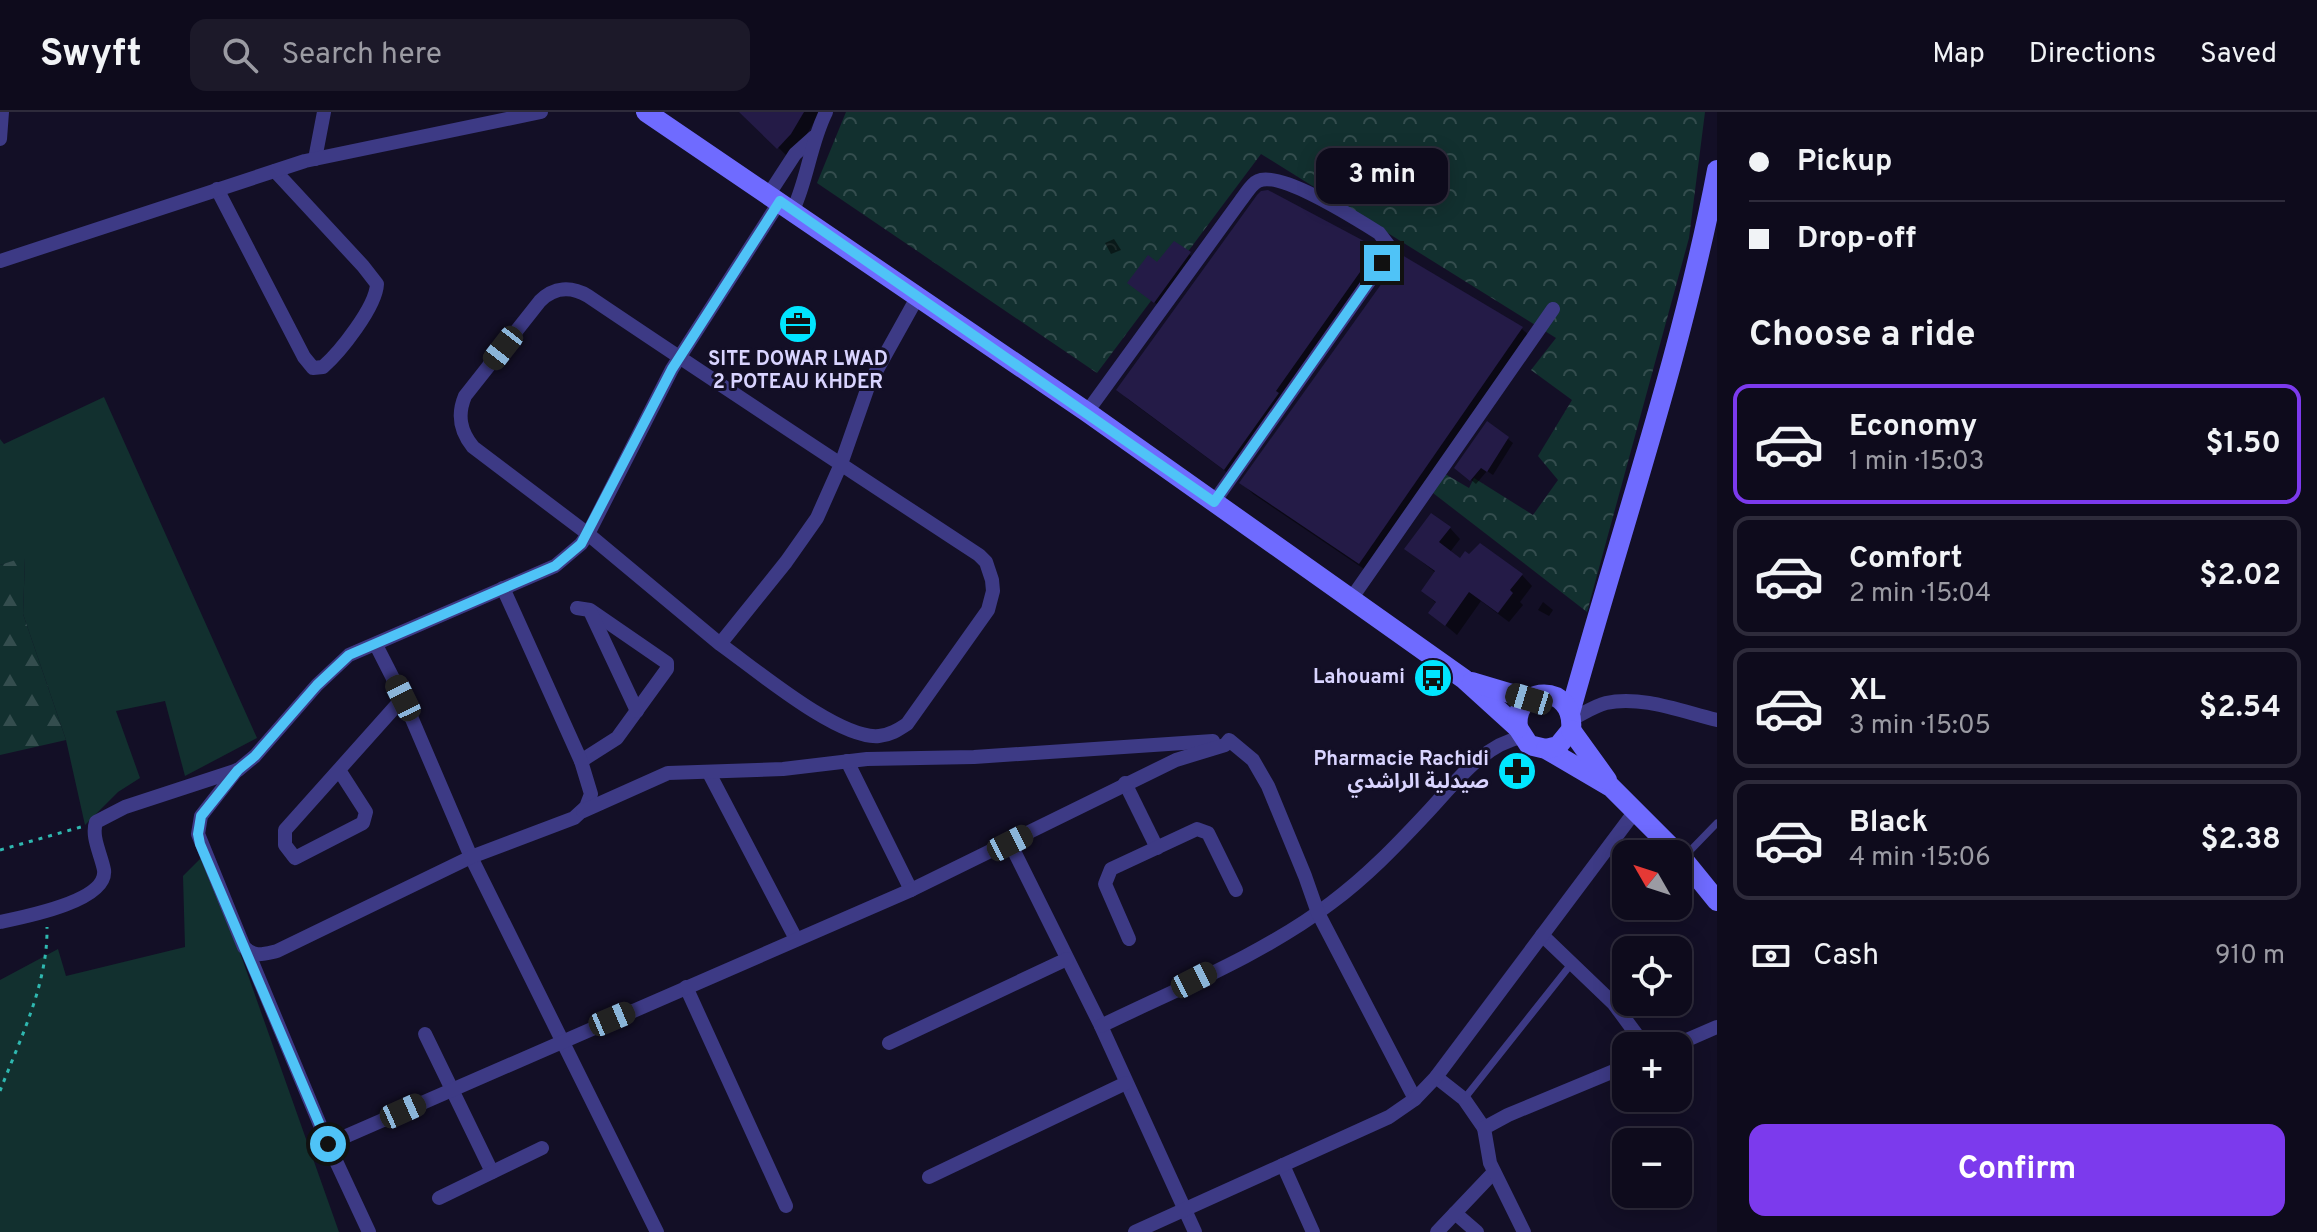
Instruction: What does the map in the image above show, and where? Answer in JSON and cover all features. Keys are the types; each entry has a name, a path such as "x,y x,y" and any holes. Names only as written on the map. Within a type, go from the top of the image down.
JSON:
{"main road":[{"path":"646,112 1087,412 1464,679 1529,745 1546,749 1611,787 1665,840"},
{"path":"1546,749 1558,746 1571,721 1586,659 1679,340 1717,170"},
{"path":"1554,695 1586,659"},
{"path":"1464,679 1529,699"},
{"path":"1520,733 1519,711 1529,699 1538,695 1554,695 1563,701 1571,721 1611,787"},
{"path":"1692,870 1717,901"}],"street":[{"path":"0,139 2,112"},
{"path":"315,159 324,112"},
{"path":"0,261 315,159 541,112"},
{"path":"369,1232 328,1144 198,834 201,816 238,770 255,756 349,655 555,566 581,544 679,357 781,202 806,177 814,137 826,112"},
{"path":"781,202 795,154 814,137"},
{"path":"217,189 304,357 310,366 318,369 323,367 367,311 376,296 377,284 356,257 275,171"},
{"path":"1087,412 1258,181 1276,179 1379,233 1389,246 1382,263 1214,502"},
{"path":"559,290 574,290 588,296 841,464 986,562 993,591 984,618 907,724 893,733 877,736 845,730 831,722 720,644 588,534 473,447 463,432 460,414 465,396 540,301 559,290"},
{"path":"720,644 811,527 825,503 869,384 918,296"},
{"path":"1351,599 1553,309"},
{"path":"503,588 581,761 591,794 581,812"},
{"path":"581,761 617,738 637,711 667,669 667,663 583,609 637,711"},
{"path":"376,645 403,698 471,857 657,1232"},
{"path":"339,770 366,812 366,819 350,831 295,858 285,845 285,830 403,698"},
{"path":"1571,721 1597,706 1620,701 1648,704 1717,720"},
{"path":"1101,1026 1237,959 1318,913 1366,875 1476,763 1520,733"},
{"path":"247,950 256,955 277,951 471,857 561,824 668,773 783,769 847,761 974,757 1229,740 1253,760 1268,786 1290,835 1318,913 1415,1099"},
{"path":"328,1144 911,890 1125,783 1176,760 1225,745 1229,740"},
{"path":"847,761 911,890"},
{"path":"0,922 47,910 97,890 104,881 94,828 96,822 125,807 238,770"},
{"path":"709,773 796,939"},
{"path":"1125,783 1157,848"},
{"path":"1135,1232 1375,1125 1415,1099 1436,1077 1636,810"},
{"path":"1129,939 1105,884 1111,869 1197,829 1208,833 1236,890"},
{"path":"1010,843 1101,1026 1195,1232"},
{"path":"1542,935 1614,1004 1635,1032"},
{"path":"889,1043 1067,959"},
{"path":"686,987 786,1206"},
{"path":"1692,1038 1717,1027"},
{"path":"425,1034 492,1172"},
{"path":"1484,1128 1612,1072"},
{"path":"1436,1077 1464,1099 1484,1128 1494,1172 1524,1232"},
{"path":"929,1177 1126,1083"},
{"path":"439,1198 542,1148"},
{"path":"1283,1165 1313,1232"},
{"path":"1437,1232 1494,1172"},
{"path":"1455,1213 1477,1232"}],"lane":[{"path":"1692,849 1717,823"},
{"path":"1464,1099 1573,963"}],"path":[{"path":"0,850 96,822"},
{"path":"0,1091 37,992 47,947 47,910"}],"green space":[{"path":"846,112 1705,112 1689,238 1587,612 1433,493 1440,471 1469,488 1474,478 1533,515 1558,480 1538,456 1572,400 1531,370 1556,338 1261,154 1097,373 817,183"},
{"path":"104,397 257,738 185,776 165,701 116,711 140,778 118,792 85,825 66,740 23,614 25,558 0,565 0,439 4,444"},
{"path":"25,557 23,614 66,740 0,755 0,565"},
{"path":"205,854 339,1232 0,1232 0,980 58,949 66,976 185,947 183,876"}],"building":[{"path":"739,112 804,112 791,134 777,149"},
{"path":"1268,190 1377,248 1224,470 1116,390 1257,195"},
{"path":"1174,241 1191,252 1154,303 1127,283 1148,255 1157,262"},
{"path":"1402,255 1523,327 1359,564 1239,483"},
{"path":"1487,421 1509,437 1487,472 1481,468 1470,481 1454,468"},
{"path":"1431,513 1451,527 1439,542 1460,558 1465,551 1469,554 1480,543 1523,574 1498,613 1469,592 1445,626 1428,613 1436,602 1421,591 1435,571 1404,549"}],"place":[{"name":"SITE DOWAR LWAD 2 POTEAU KHDER","path":"798,324"},
{"name":"Lahouami","path":"1433,678"},
{"name":"Pharmacie Rachidi صيدلية الراشدي","path":"1517,771"}],"route":[{"path":"328,1144 200,844 198,825 201,816 238,770 255,756 317,685 349,655 555,566 574,552 588,534 672,369 780,201 1214,502 1382,263"}]}
